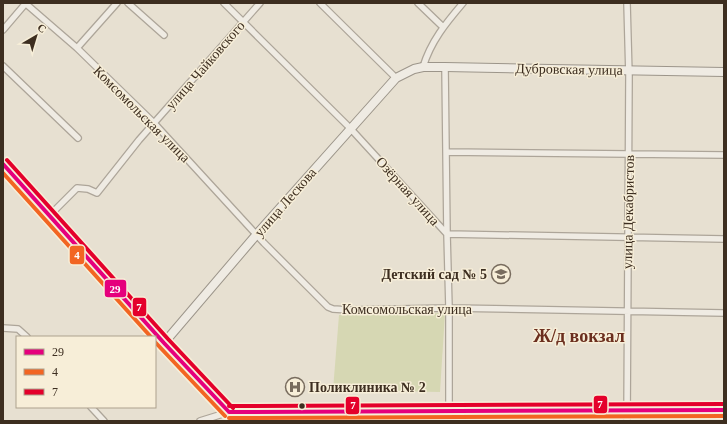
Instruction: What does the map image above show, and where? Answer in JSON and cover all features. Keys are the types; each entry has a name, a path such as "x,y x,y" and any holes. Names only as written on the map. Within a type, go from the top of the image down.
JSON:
{"main road":[{"name":"Дубровская улица","path":"414,69 423,67 445,67 724,72"},
{"name":"улица Лескова","path":"164,343 350,128 396,78 414,69"},
{"path":"3,164 164,343 229,412 724,410"}],"street":[{"path":"3,30 25,3"},
{"name":"Комсомольская улица","path":"25,3 77,48 154,123 257,234 328,307 333,309 449,308 724,313"},
{"path":"77,48 117,3"},
{"path":"128,3 164,34"},
{"name":"Озёрная улица","path":"224,3 244,21 350,128 447,234 724,240"},
{"name":"улица Чайковского","path":"50,215 78,188 88,189 97,193 139,140 260,3"},
{"path":"320,3 396,78"},
{"path":"418,3 443,27"},
{"path":"423,67 427,52 443,27 463,3"},
{"name":"улица Декабристов","path":"627,3 629,70 627,421"},
{"path":"3,66 78,138"},
{"path":"445,67 449,308 449,421"},
{"path":"447,152 724,155"},
{"path":"3,328 18,329 27,336"},
{"path":"92,408 104,421"},
{"path":"200,421 229,412 236,421"}],"green space":[{"path":"445,313 440,392 333,390 339,315"}],"transit line":[{"name":"7","path":"7,160 168,339 233,408"},
{"name":"29","path":"3,164 164,343 229,412"},
{"name":"4","path":"3,173 150,336"},
{"name":"4","path":"156,343 225,416"},
{"name":"7","path":"229,406 724,404"},
{"name":"29","path":"229,412 724,410"},
{"name":"4","path":"229,418 724,416"}],"place":[{"name":"Детский сад № 5","path":"501,274"},
{"name":"Поликлиника № 2","path":"295,387"}],"district":[{"name":"Ж/д вокзал","path":"579,336"}]}
